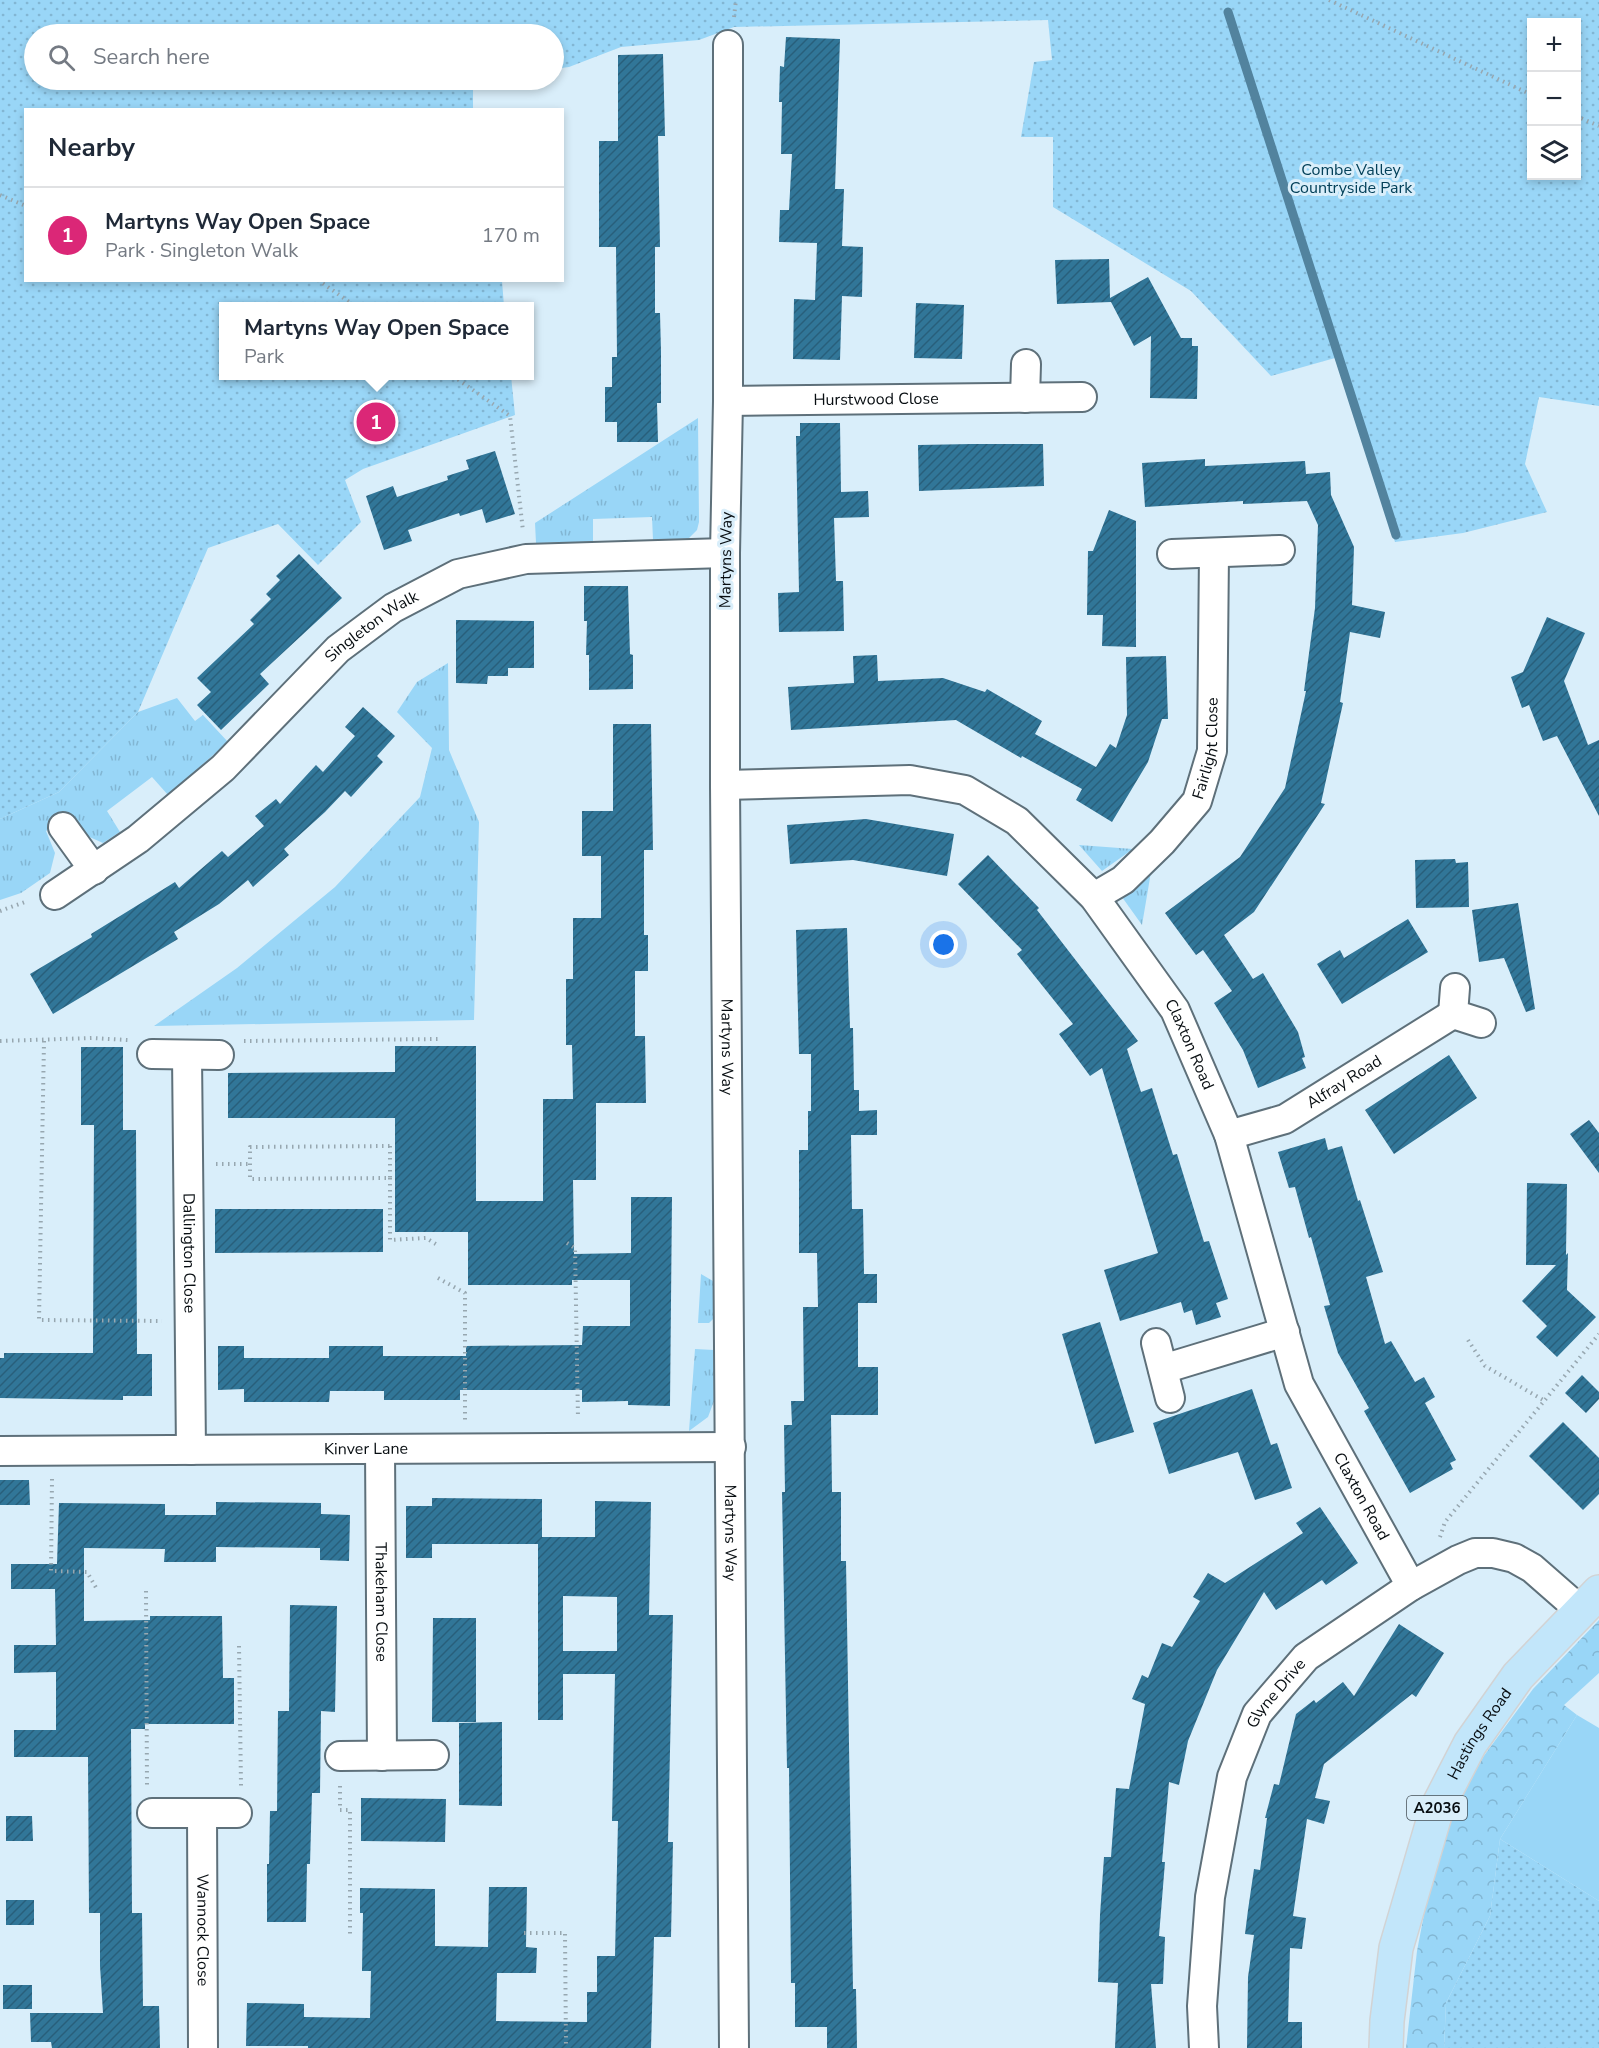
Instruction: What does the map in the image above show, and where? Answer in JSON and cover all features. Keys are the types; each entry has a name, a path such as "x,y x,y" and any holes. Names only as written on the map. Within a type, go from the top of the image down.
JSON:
{"main road":[{"name":"Hastings Road","path":"1386,2048 1396,1948 1437,1809 1470,1744 1518,1676 1589,1601"}],"street":[{"name":"Martyns Way","path":"728,45 725,785 734,2048"},
{"path":"1025,398 1026,364"},
{"name":"Hurstwood Close","path":"728,401 1082,397"},
{"path":"1172,554 1280,550"},
{"name":"Singleton Walk","path":"55,895 138,839 223,768 338,649 393,608 458,574 526,559 725,553"},
{"name":"Fairlight Close","path":"1094,897 1123,880 1162,842 1197,801 1212,751 1214,553"},
{"name":"Claxton Road","path":"725,785 910,780 965,790 1017,821 1094,897 1175,1010 1229,1135 1299,1384 1411,1586"},
{"path":"63,827 94,870"},
{"name":"Alfray Road","path":"1229,1135 1285,1119 1454,1001 1481,1023"},
{"path":"152,1054 187,1055 227,1048"},
{"name":"Dallington Close","path":"187,1055 191,1450"},
{"path":"1170,1398 1159,1356 1285,1332"},
{"name":"Kinver Lane","path":"0,1451 731,1447"},
{"name":"Thakeham Close","path":"380,1449 382,1756"},
{"name":"Glyne Drive","path":"1204,2048 1203,2006 1210,1897 1232,1777 1257,1714 1306,1657 1411,1586 1475,1553 1493,1553 1514,1558 1589,1601"},
{"path":"340,1769 382,1756 434,1755"},
{"path":"152,1813 237,1813"},
{"name":"Wannock Close","path":"202,1813 203,2048"}],"path":[{"path":"1329,0 1527,93"},
{"path":"1581,118 1599,126"},
{"path":"0,195 24,205"},
{"path":"321,282 349,302"},
{"path":"460,380 510,416 526,559"},
{"path":"0,1041 92,1038 128,1040"},
{"path":"227,1048 439,1039"},
{"path":"44,1041 39,1320 139,1320"},
{"path":"390,1178 250,1179 250,1147 390,1146 390,1178 390,1240 426,1238 439,1246"},
{"path":"567,1244 575,1248 579,1448"},
{"path":"438,1278 465,1293 465,1449"},
{"path":"1437,1545 1445,1522 1599,1334"},
{"path":"1468,1340 1485,1366 1545,1401"},
{"path":"53,1451 51,1571 87,1572 98,1591"},
{"path":"146,1591 147,1785"},
{"path":"237,1813 241,1798 239,1646"},
{"path":"340,1769 340,1810 350,1810 350,1934"},
{"path":"524,1934 565,1933 566,2048"}],"green space":[{"name":"Combe Valley Countryside Park","path":"0,0 1599,0 1599,406 1539,397 1525,464 1547,512 1463,533 1395,542 1335,358 1271,376 1191,291 1053,207 1053,137 1021,137 1034,62 1052,60 1048,20 734,27 699,40 621,47 564,68 564,24 24,24 24,90 473,90 473,108 24,108 24,282 502,282 504,302 219,302 219,380 511,380 515,415 363,469 345,480 361,522 318,565 278,524 208,548 138,712 59,792 0,819"},
{"path":"698,418 699,522 697,530 687,540 653,540 652,517 593,519 593,542 536,543 535,523"},
{"path":"448,663 449,750 479,822 474,1020 154,1026 237,968 335,887 420,797 432,748 397,712 417,682"},
{"path":"177,698 195,721 203,715 228,742 168,795 152,777 107,811 120,832 103,843 85,835 69,815 46,831 55,853 50,873 21,893 0,900 0,819 59,792 138,712"},
{"path":"1079,845 1133,849 1102,871"},
{"path":"1151,872 1142,925 1122,897"},
{"path":"701,1274 713,1281 714,1318 709,1323 698,1323"},
{"path":"695,1349 714,1350 714,1401 708,1417 689,1431"},
{"path":"1599,1620 1599,1673 1564,1705 1577,1715 1500,1839 1490,1916 1446,2003 1444,2048 1406,2048 1417,1951 1430,1883 1453,1814 1483,1757 1533,1689"},
{"path":"1577,1715 1599,1728 1599,1901 1500,1839"},
{"path":"1500,1839 1599,1901 1599,2048 1444,2048 1446,2003 1490,1916"}],"building":[{"path":"786,37 840,39 835,189 844,189 842,246 863,247 862,297 842,296 840,360 793,359 794,299 815,300 817,243 779,242 780,210 789,210 792,154 781,154 780,66 784,67"},
{"path":"663,54 665,136 658,136 660,247 655,247 655,313 660,313 661,352 661,403 657,403 658,442 617,442 617,422 605,422 605,387 612,387 612,357 617,357 616,247 599,247 599,141 618,141 618,55"},
{"path":"1109,259 1110,298 1148,277 1181,338 1192,338 1192,346 1198,346 1197,399 1150,398 1151,336 1134,346 1111,302 1057,304 1055,260"},
{"path":"916,303 964,305 962,359 914,358"},
{"path":"800,423 840,423 841,492 868,491 869,517 834,518 836,581 843,581 844,631 779,632 778,593 799,592 796,436 800,436"},
{"path":"1043,444 1044,486 919,491 918,445"},
{"path":"495,451 515,514 486,523 482,509 460,516 459,513 408,530 412,541 384,550 366,496 393,486 397,497 448,480 447,476 469,469 466,460"},
{"path":"1205,459 1205,466 1305,461 1306,474 1330,472 1331,495 1354,547 1352,605 1385,612 1380,638 1350,632 1340,702 1343,703 1321,803 1325,804 1254,912 1224,935 1253,979 1263,973 1298,1032 1305,1057 1302,1058 1306,1068 1258,1088 1243,1050 1214,1003 1232,991 1203,950 1196,955 1165,913 1240,857 1285,788 1306,691 1304,691 1315,608 1318,525 1307,501 1243,504 1243,501 1145,507 1142,463"},
{"path":"1109,510 1136,521 1136,647 1102,646 1103,615 1087,615 1088,551 1093,551"},
{"path":"299,554 342,598 260,674 269,684 221,730 197,705 211,692 197,678 254,624 250,620 271,599 266,594 280,580 276,576"},
{"path":"584,586 628,586 633,689 589,690"},
{"path":"1547,617 1585,633 1564,681 1588,745 1599,740 1599,816 1557,736 1543,741 1529,705 1522,708 1511,677 1523,672"},
{"path":"456,620 534,621 534,668 508,668 508,676 488,676 487,684 456,683"},
{"path":"877,655 878,681 943,678 985,692 987,689 1042,721 1035,734 1096,767 1110,744 1116,748 1127,715 1126,657 1166,656 1168,719 1162,719 1148,762 1112,822 1076,800 1082,789 1022,756 1021,758 956,720 791,730 788,687 854,683 853,656"},
{"path":"363,707 395,736 377,756 383,762 351,797 345,791 284,849 289,855 253,887 248,880 219,904 174,932 178,939 53,1014 30,974 92,937 91,934 175,882 179,888 222,851 228,857 264,826 255,816 276,799 280,804 316,765 323,772 355,736 345,727"},
{"path":"613,724 651,724 653,850 644,850 644,935 648,935 648,971 635,971 635,1036 645,1036 646,1103 596,1103 596,1180 573,1180 574,1254 631,1253 631,1197 672,1197 670,1406 628,1405 628,1401 582,1402 582,1390 460,1390 460,1400 384,1400 384,1391 330,1391 329,1402 244,1402 244,1389 218,1390 218,1346 244,1346 244,1358 329,1358 329,1346 383,1346 383,1356 466,1356 466,1346 582,1345 583,1326 630,1326 630,1280 572,1280 572,1285 468,1285 468,1232 395,1232 395,1118 228,1118 228,1073 395,1072 395,1046 476,1046 476,1201 543,1201 543,1099 573,1099 572,1045 566,1045 566,979 573,979 573,918 601,918 601,856 582,856 582,811 613,811"},
{"path":"866,819 954,834 947,876 853,860 790,864 787,825"},
{"path":"988,855 1039,908 1037,910 1138,1041 1127,1049 1141,1092 1152,1088 1173,1155 1177,1154 1204,1242 1209,1241 1228,1299 1216,1303 1221,1317 1196,1325 1192,1310 1184,1313 1181,1302 1120,1321 1104,1270 1158,1253 1102,1068 1090,1076 1059,1034 1073,1024 1017,954 1022,950 958,884"},
{"path":"1455,859 1456,863 1468,862 1469,907 1416,908 1415,860"},
{"path":"1518,903 1535,1009 1526,1012 1504,958 1479,962 1472,910"},
{"path":"1408,919 1428,952 1342,1004 1317,964 1340,950 1344,958"},
{"path":"847,928 854,1090 859,1090 859,1111 877,1110 877,1135 851,1135 852,1209 863,1209 864,1274 877,1274 877,1303 858,1303 858,1367 878,1367 878,1415 831,1415 832,1492 841,1492 841,1561 846,1561 853,1989 856,1989 857,2048 827,2048 827,2027 795,2027 795,1983 791,1983 789,1768 787,1768 782,1492 785,1492 784,1425 792,1425 791,1401 804,1401 803,1307 818,1307 817,1253 799,1253 799,1150 808,1150 811,1054 799,1054 796,930"},
{"path":"81,1047 123,1047 123,1130 136,1130 137,1354 152,1354 152,1396 123,1396 123,1400 0,1398 0,1358 4,1358 4,1353 93,1353 94,1125 81,1125"},
{"path":"1449,1055 1477,1098 1394,1154 1365,1110"},
{"path":"1589,1120 1599,1133 1599,1173 1570,1134"},
{"path":"1325,1138 1328,1150 1342,1146 1358,1201 1360,1200 1383,1272 1366,1277 1385,1344 1391,1341 1415,1382 1424,1377 1435,1397 1425,1403 1456,1460 1450,1463 1453,1469 1410,1493 1364,1411 1369,1408 1338,1353 1324,1306 1330,1305 1311,1237 1309,1238 1295,1187 1289,1188 1278,1152"},
{"path":"1527,1183 1567,1184 1567,1290 1596,1317 1557,1357 1536,1337 1547,1326 1522,1301 1556,1265 1526,1265"},
{"path":"215,1209 383,1209 383,1252 215,1253"},
{"path":"1100,1322 1134,1432 1095,1444 1062,1334"},
{"path":"1582,1375 1599,1392 1599,1399 1586,1413 1565,1393"},
{"path":"1252,1389 1271,1445 1277,1443 1292,1488 1255,1500 1238,1452 1169,1474 1153,1423"},
{"path":"1563,1422 1599,1458 1599,1494 1583,1510 1529,1456"},
{"path":"0,1480 29,1480 30,1505 0,1505"},
{"path":"432,1498 542,1499 542,1537 595,1537 595,1501 651,1502 649,1615 673,1615 668,1842 673,1842 671,1937 654,1937 651,2048 246,2046 247,2003 304,2004 304,2017 370,2018 371,1971 362,1971 363,1913 360,1913 360,1888 435,1889 435,1946 488,1947 489,1887 527,1887 526,1947 537,1948 536,1973 497,1973 496,2021 587,2022 587,1992 597,1992 597,1956 615,1956 618,1821 612,1821 615,1674 563,1674 563,1720 538,1720 538,1544 432,1544 432,1558 406,1558 406,1506 432,1506","holes":["563,1596 617,1597 617,1651 563,1651"]},
{"path":"216,1502 321,1503 321,1514 350,1515 349,1561 320,1560 320,1548 216,1547 216,1562 164,1562 165,1549 84,1548 84,1621 150,1620 150,1616 222,1616 223,1678 234,1678 234,1724 145,1724 145,1729 131,1729 132,1913 142,1913 143,2006 159,2006 160,2048 52,2048 51,2042 31,2042 30,2013 103,2013 100,1913 89,1913 88,1757 14,1757 14,1730 56,1730 56,1672 14,1673 14,1645 56,1645 55,1589 11,1589 11,1564 57,1564 59,1503 165,1504 165,1515 216,1515"},
{"path":"1320,1507 1358,1563 1326,1585 1322,1580 1276,1610 1264,1592 1217,1670 1188,1741 1179,1785 1169,1782 1162,1862 1165,1862 1159,1936 1165,1937 1163,1984 1151,1984 1156,2048 1115,2048 1118,1983 1098,1982 1100,1915 1104,1857 1111,1857 1116,1788 1129,1789 1145,1704 1132,1699 1142,1675 1148,1678 1162,1643 1172,1647 1200,1601 1193,1597 1208,1573 1225,1583 1303,1533 1296,1523"},
{"path":"290,1605 337,1606 335,1712 321,1711 320,1793 312,1793 306,1922 267,1922 270,1811 277,1811 278,1711 289,1711"},
{"path":"433,1618 476,1618 476,1722 432,1722"},
{"path":"1399,1624 1444,1653 1416,1697 1412,1694 1324,1764 1315,1798 1330,1801 1324,1824 1307,1819 1293,1916 1306,1918 1302,1949 1290,1948 1288,2022 1302,2022 1302,2048 1247,2048 1248,1977 1254,1935 1245,1934 1254,1869 1260,1870 1267,1818 1265,1818 1274,1784 1279,1785 1296,1714 1314,1700 1316,1703 1343,1682 1354,1696"},
{"path":"502,1722 502,1806 459,1805 459,1723"},
{"path":"361,1798 446,1799 445,1842 361,1841"},
{"path":"6,1816 32,1816 33,1841 6,1841"},
{"path":"6,1900 34,1900 34,1925 6,1925"},
{"path":"3,1985 32,1985 32,2009 3,2009"}],"waterway":[{"path":"1228,12 1396,535"}],"place":[{"name":"Martyns Way Open Space","path":"376,422"}]}
